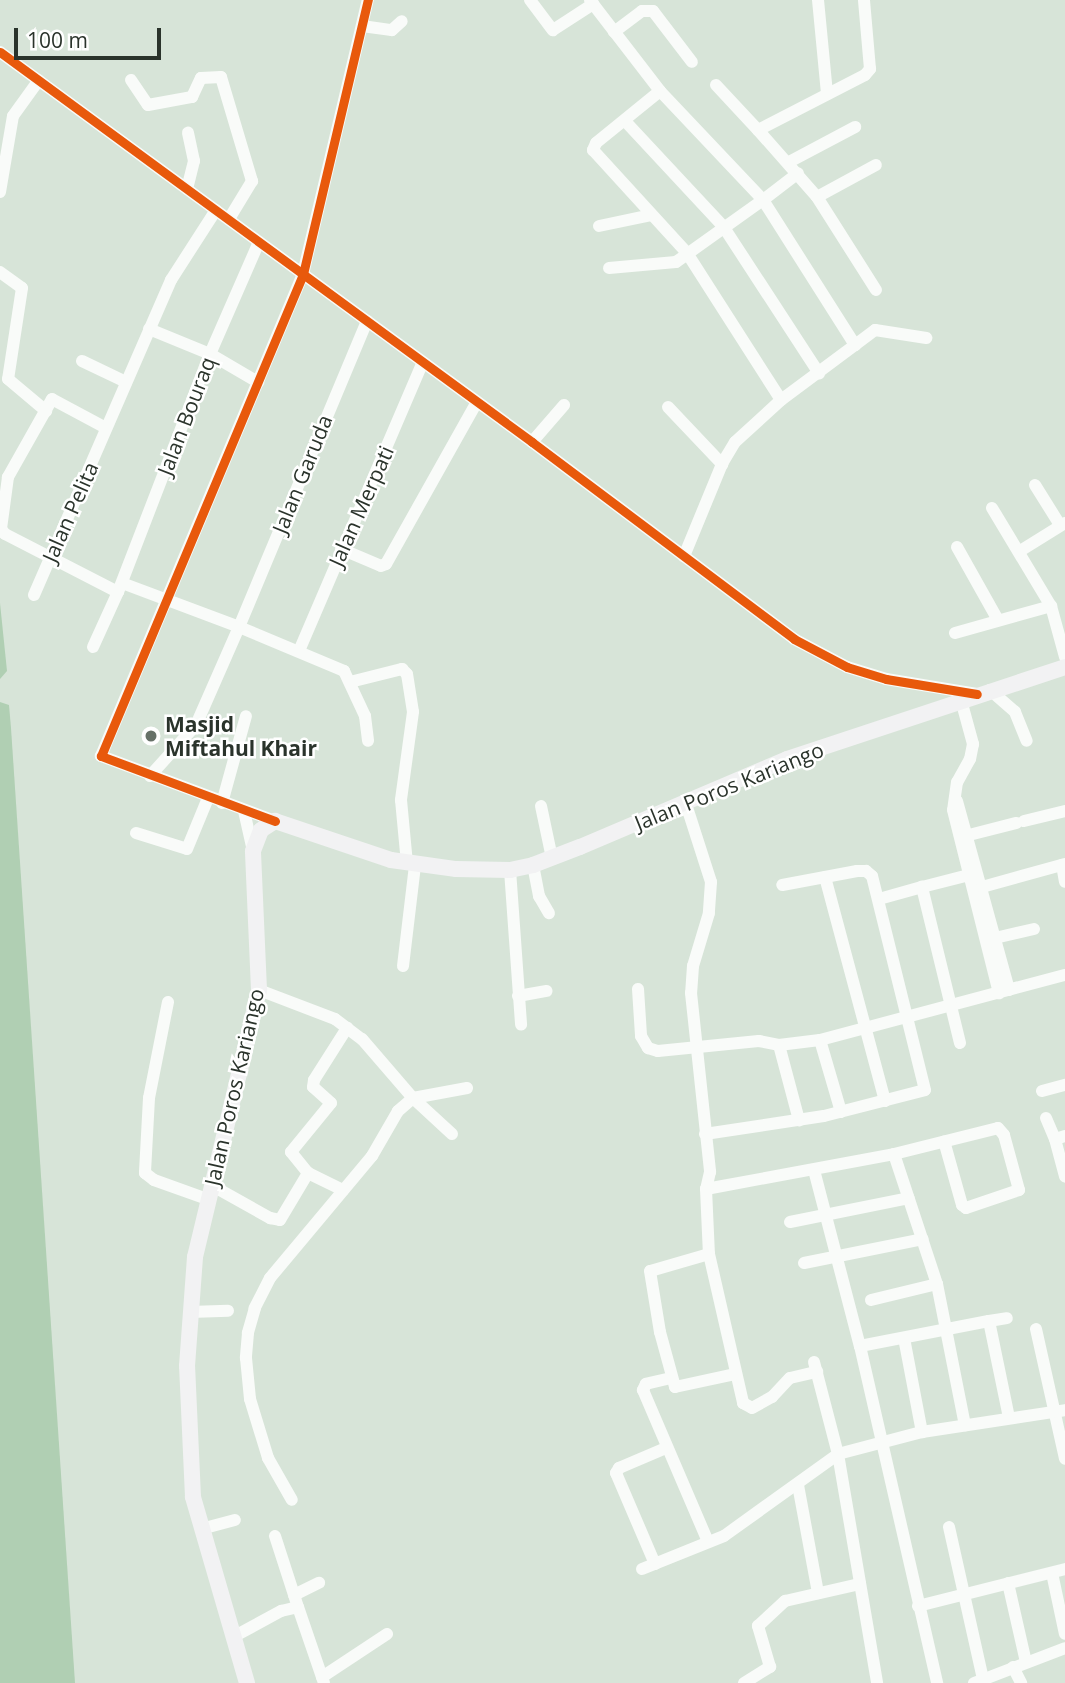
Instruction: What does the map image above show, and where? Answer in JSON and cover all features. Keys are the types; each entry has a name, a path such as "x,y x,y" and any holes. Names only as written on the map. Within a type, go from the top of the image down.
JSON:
{"main road":[{"name":"Jalan Poros Kariango","path":"275,821 411,864 510,870 552,858 787,759 1065,667"},
{"path":"253,851 261,830 275,821"},
{"name":"Jalan Poros Kariango","path":"247,1683 193,1497 187,1366 195,1257 209,1192 256,1015 259,990 253,851"}],"street":[{"path":"275,821 101,756 303,274 368,0"},
{"path":"530,0 554,30 592,2 660,91 763,200 855,345"},
{"path":"818,0 827,94"},
{"path":"758,130 864,75 870,69 864,0"},
{"path":"614,32 642,11 653,11 692,62"},
{"path":"362,26 395,29 402,21"},
{"path":"0,52 532,442 794,639 820,655 886,679 976,695 1015,712 1027,741"},
{"path":"131,80 148,105 192,97 201,78 221,77 252,181 229,219"},
{"path":"0,192 13,116 39,80"},
{"path":"716,85 789,162 817,197 876,290"},
{"path":"660,91 596,143 593,150 687,253 781,400"},
{"path":"625,121 723,226 819,373"},
{"path":"789,162 855,127"},
{"path":"187,190 194,161 188,133"},
{"path":"817,197 876,164"},
{"path":"608,268 676,262 798,173"},
{"name":"Jalan Pelita","path":"34,595 171,280 216,210"},
{"path":"599,226 651,215"},
{"name":"Jalan Bouraq","path":"93,647 120,587 210,354 259,242"},
{"path":"0,272 22,288 8,379 46,411"},
{"name":"Jalan Garuda","path":"150,776 196,725 367,321"},
{"path":"149,329 210,354 258,382"},
{"path":"684,556 722,464 735,442 781,400 875,330 926,338"},
{"path":"82,361 126,382"},
{"name":"Jalan Merpati","path":"299,651 423,362"},
{"path":"106,428 52,398 8,477 2,529 5,534 120,587 169,599 342,670 351,682 368,726 368,741"},
{"path":"341,550 381,566 386,564 477,402"},
{"path":"532,442 564,405"},
{"path":"668,407 722,464"},
{"path":"1020,551 1063,524 1035,485"},
{"path":"992,508 1051,607 1065,657"},
{"path":"957,547 998,620"},
{"path":"955,633 1051,607"},
{"path":"351,682 401,669 407,674 413,712 401,800 411,864 403,966"},
{"path":"976,695 973,744 970,759 957,782 953,810 1004,991"},
{"path":"222,803 246,716"},
{"path":"955,797 969,835 995,938 1004,991"},
{"path":"136,833 187,849 208,798"},
{"path":"685,801 711,882 709,913 692,979 695,1049 710,1172 706,1189 709,1254 735,1374 743,1403 752,1408 772,1397 790,1378 816,1367 838,1454 877,1683"},
{"path":"541,806 552,858"},
{"path":"244,811 253,851"},
{"path":"969,835 1065,811"},
{"path":"982,887 1064,864 1065,883"},
{"path":"533,865 539,896 549,913"},
{"path":"510,870 521,1026"},
{"path":"705,1134 841,1112 925,1090 872,876 866,871 782,886"},
{"path":"879,899 969,874"},
{"path":"825,877 885,1101"},
{"path":"922,887 960,1043"},
{"path":"995,938 1034,929"},
{"path":"638,989 641,1036 648,1048 658,1051 759,1041 779,1045 820,1040 1065,975"},
{"path":"259,990 326,1014 362,1039 413,1098 452,1134"},
{"path":"518,996 547,991"},
{"path":"168,1002 149,1098 145,1173 154,1180 209,1192 270,1219 280,1220 308,1173"},
{"path":"343,1190 308,1173 291,1152 317,1124 331,1103 313,1087 314,1080 347,1028"},
{"path":"820,1040 841,1112"},
{"path":"779,1045 799,1120"},
{"path":"1042,1091 1065,1085"},
{"path":"292,1500 268,1458 250,1399 246,1358 248,1333 255,1308 270,1278 372,1156 398,1111 413,1098 467,1087"},
{"path":"1046,1118 1060,1138 1065,1177"},
{"path":"706,1189 894,1154 944,1142 1000,1129 1019,1190 967,1208 962,1205 944,1142"},
{"path":"894,1154 937,1284 965,1425"},
{"path":"814,1170 860,1346 880,1443 937,1683"},
{"path":"790,1222 909,1198"},
{"path":"804,1264 923,1239"},
{"path":"709,1254 650,1271 671,1378 677,1388 735,1374"},
{"path":"871,1300 937,1284"},
{"path":"190,1312 228,1311"},
{"path":"860,1346 1007,1318"},
{"path":"989,1321 1009,1418"},
{"path":"1036,1329 1059,1411 1065,1459"},
{"path":"904,1338 922,1432"},
{"path":"671,1378 643,1387 666,1448 708,1542"},
{"path":"642,1569 724,1536 838,1454 922,1432 1059,1411"},
{"path":"655,1564 616,1473 619,1468 666,1448"},
{"path":"798,1485 818,1593"},
{"path":"201,1529 235,1520"},
{"path":"949,1527 979,1681 1065,1648"},
{"path":"275,1536 323,1680 387,1634"},
{"path":"918,1606 1059,1571 1065,1634"},
{"path":"233,1637 281,1611 318,1583"},
{"path":"1008,1583 1026,1662"},
{"path":"744,1683 771,1665 759,1634 761,1622 789,1599 860,1584"},
{"path":"1013,1667 1021,1683"}],"green space":[{"path":"0,603 7,671 0,679"},
{"path":"0,702 9,705 11,728 75,1683 0,1683"}],"cycle path":[{"path":"275,821 101,756 303,274 368,0"},
{"path":"0,52 532,442 794,639 847,667 886,679 977,694"}],"place":[{"name":"Masjid Miftahul Khair","path":"151,736"}]}
